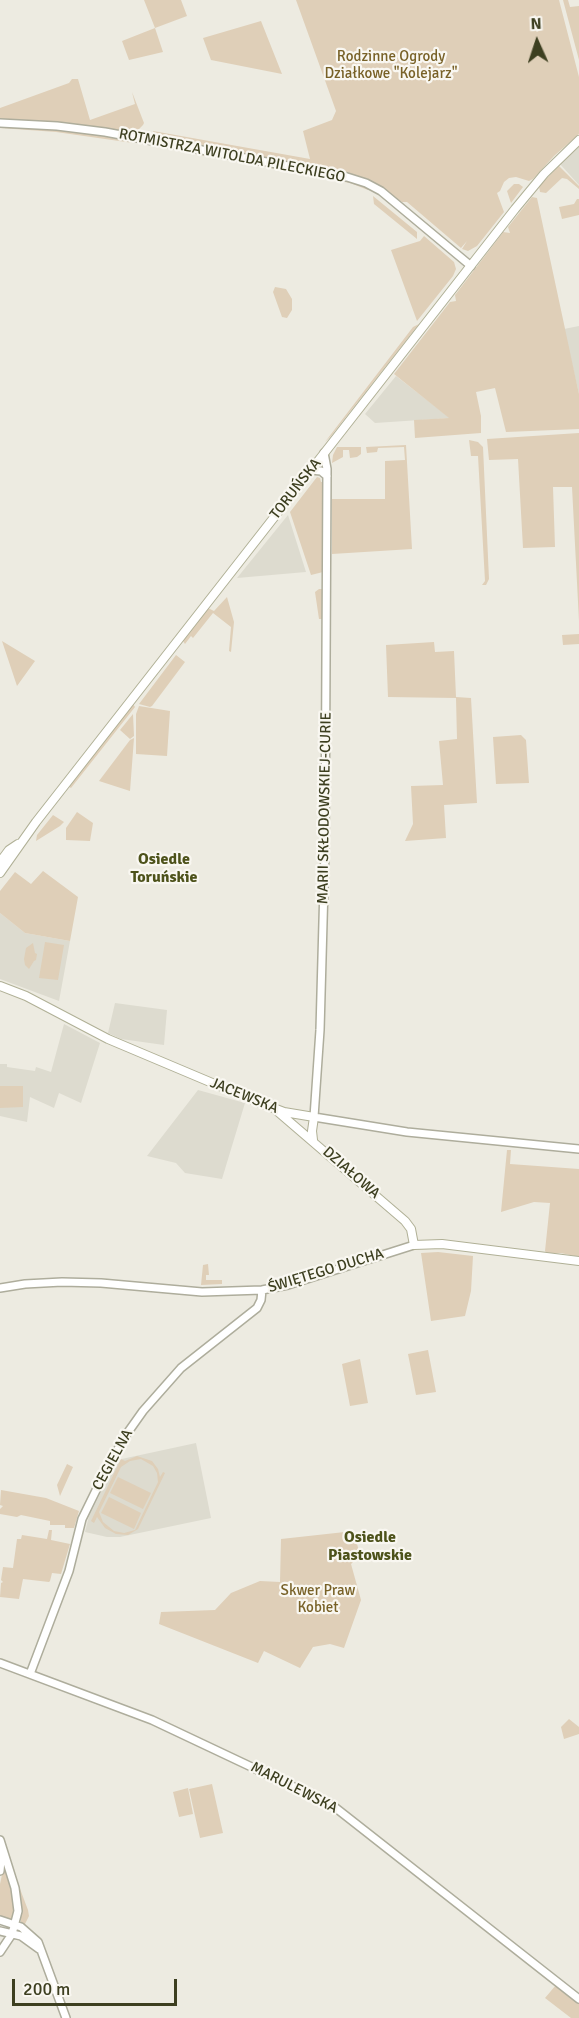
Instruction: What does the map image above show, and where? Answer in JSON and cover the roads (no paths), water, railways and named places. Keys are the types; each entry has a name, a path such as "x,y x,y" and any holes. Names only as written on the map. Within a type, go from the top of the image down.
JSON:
{"main road":[{"name":"TORUŃSKA","path":"0,862 9,850 19,843 535,184 579,140"},
{"name":"TORUŃSKA","path":"0,873 15,854 19,843"},
{"name":"JACEWSKA","path":"0,986 26,996 108,1039 276,1110 314,1117"},
{"name":"DZIAŁOWA","path":"276,1110 405,1221 411,1229 414,1245"},
{"name":"MARII SKŁODOWSKIEJ-CURIE","path":"313,1140 314,1117"},
{"name":"ŚWIĘTEGO DUCHA","path":"414,1245 442,1244 579,1261"}],"street":[{"name":"ROTMISTRZA WITOLDA PILECKIEGO","path":"0,123 57,126 105,132 347,177 381,191 471,266"},
{"name":"MARII SKŁODOWSKIEJ-CURIE","path":"314,1117 320,1030 325,850 327,463 324,453"},
{"path":"310,470 321,471 327,476"},
{"name":"JACEWSKA","path":"314,1117 407,1132 579,1149"},
{"name":"ŚWIĘTEGO DUCHA","path":"0,1288 62,1282 202,1292 262,1290 288,1285 414,1245"},
{"name":"CEGIELNA","path":"30,1674 69,1571 86,1511 126,1435 143,1411 181,1368 257,1308 262,1290"},
{"name":"MARULEWSKA","path":"0,1663 152,1720 332,1805 579,1999"},
{"path":"0,1871 1,1844"},
{"path":"0,1952 16,1925 17,1898 1,1844"},
{"path":"0,1920 26,1930 36,1940 66,2018"},
{"path":"0,1931 28,1940 41,1951"}],"district":[{"name":"Osiedle Toruńskie","path":"164,869"},
{"name":"Osiedle Piastowskie","path":"370,1547"}],"park label":[{"name":"Rodzinne Ogrody Działkowe \"Kolejarz\"","path":"391,66"},
{"name":"Skwer Praw Kobiet","path":"318,1600"}]}
